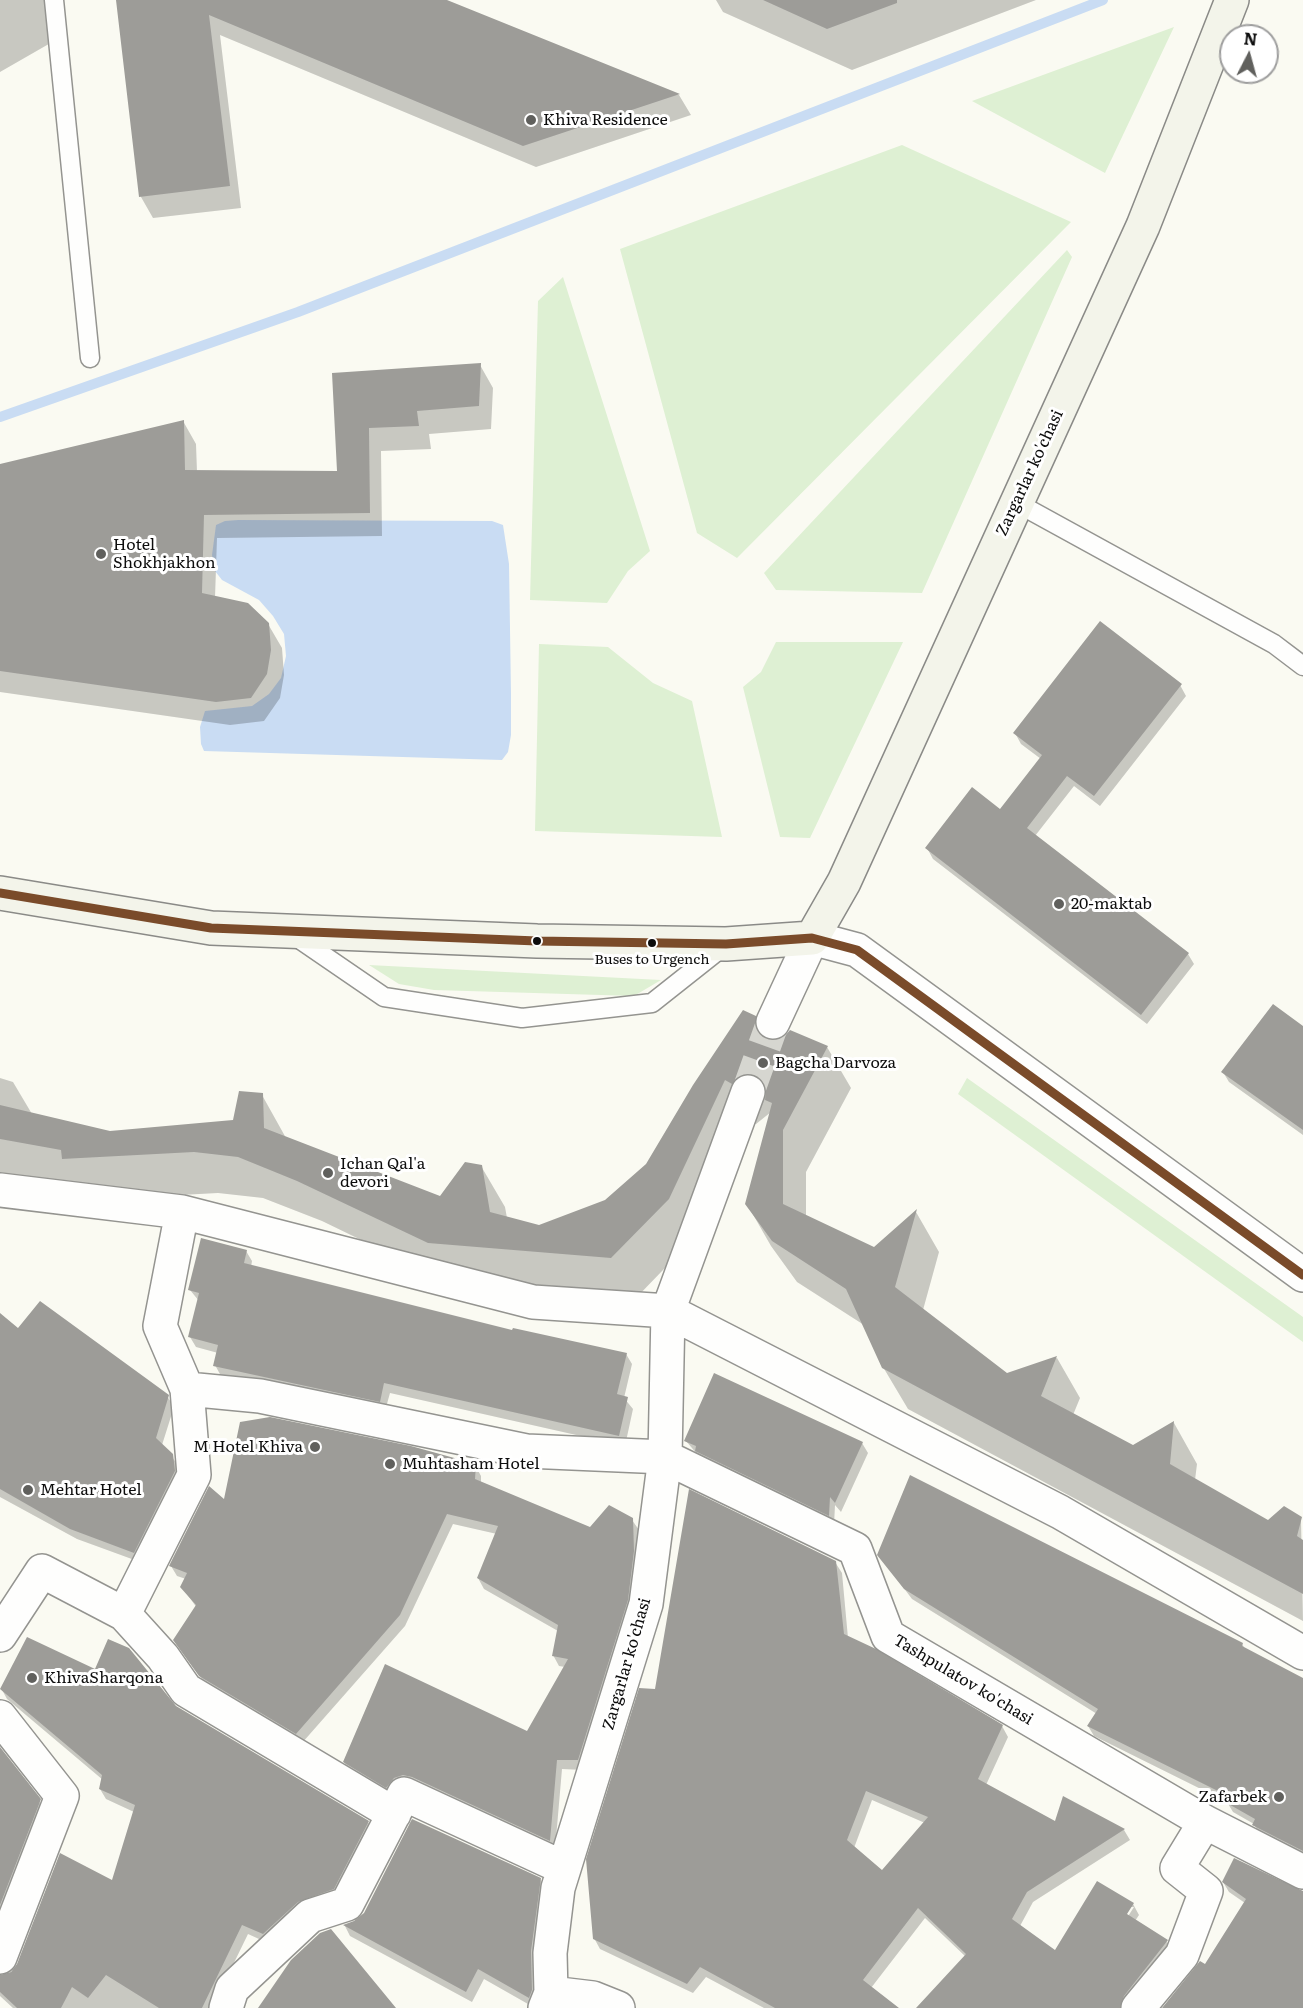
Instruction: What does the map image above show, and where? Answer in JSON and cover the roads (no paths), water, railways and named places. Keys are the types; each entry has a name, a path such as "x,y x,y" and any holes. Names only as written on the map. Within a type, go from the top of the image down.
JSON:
{"main road":[{"name":"Zargarlar ko'chasi","path":"812,938 843,882 1143,226 1232,0"},
{"path":"0,893 211,928 537,941 726,944 812,938"}],"street":[{"path":"773,1022 812,938 857,950 1303,1275"},
{"name":"Zargarlar ko'chasi","path":"548,2000 550,1953 558,1888 646,1604 665,1457 668,1311 748,1092"},
{"path":"0,1190 182,1212 533,1302 668,1311 1059,1512 1303,1653"},
{"path":"124,1614 194,1475 187,1389 160,1326 182,1212"},
{"path":"187,1389 260,1396 526,1450 665,1457"},
{"name":"Tashpulatov ko'chasi","path":"665,1457 855,1549 888,1636 1205,1822 1303,1872"},
{"path":"0,1635 42,1571 124,1614 163,1658 186,1690 393,1814"},
{"path":"0,1717 62,1796 0,1954"},
{"path":"226,2008 232,1989 310,1916 347,1904 404,1794 564,1868"},
{"path":"1138,2008 1182,1955 1206,1891 1177,1868 1205,1822"},
{"path":"548,2000 593,1998 618,2008"}],"lane":[{"path":"54,0 90,358"},
{"path":"1017,503 1274,644 1303,666"},
{"path":"288,931 384,997 522,1018 652,1003 726,944"}],"water":[{"path":"225,521 492,521 503,525 509,564 511,735 508,752 502,760 204,751 201,744 200,727 205,711 252,706 269,694 281,678 286,656 284,634 273,616 259,600 222,580 215,571 212,555 216,525"}],"waterway":[{"path":"0,417 298,312 1103,0"}],"tunnel":[{"path":"748,1092 773,1022"}],"place":[{"name":"Khiva Residence","path":"531,120"},
{"name":"Hotel Shokhjakhon","path":"101,554"},
{"name":"20-maktab","path":"1059,904"},
{"name":"Buses to Urgench","path":"652,943"},
{"name":"Bagcha Darvoza","path":"763,1063"},
{"name":"Ichan Qal'a devori","path":"328,1173"},
{"name":"M Hotel Khiva","path":"315,1447"},
{"name":"Muhtasham Hotel","path":"390,1464"},
{"name":"Mehtar Hotel","path":"28,1490"},
{"name":"KhivaSharqona","path":"32,1678"},
{"name":"Zafarbek","path":"1279,1797"}]}
